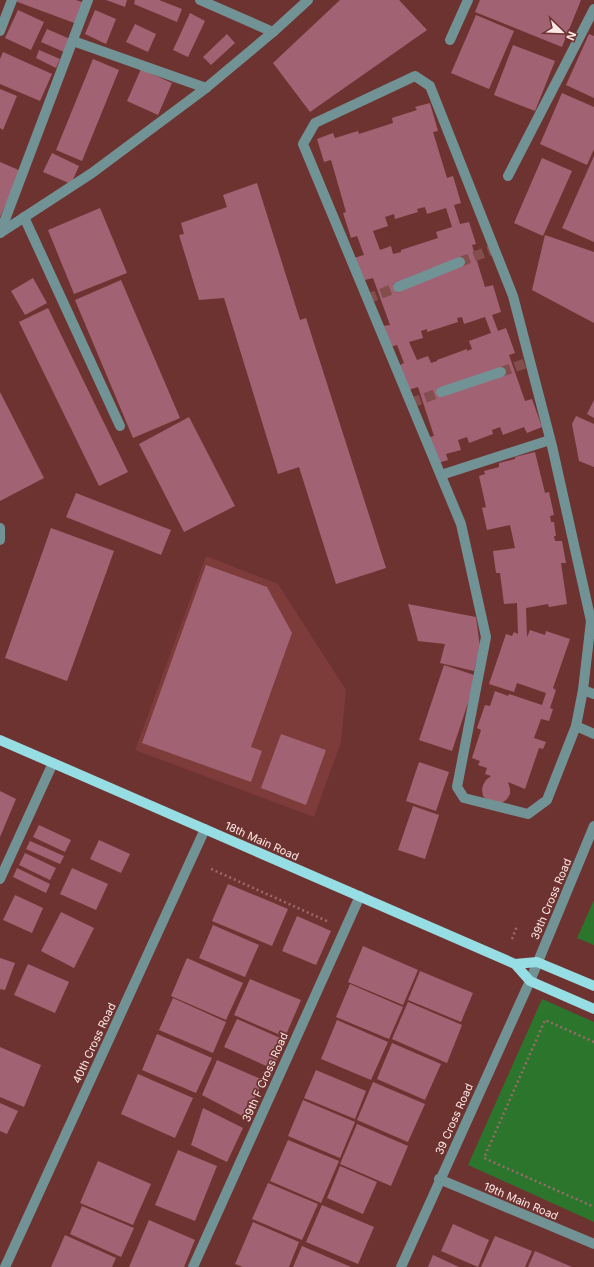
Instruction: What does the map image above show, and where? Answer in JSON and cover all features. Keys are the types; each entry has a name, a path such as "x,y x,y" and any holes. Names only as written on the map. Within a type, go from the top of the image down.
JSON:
{"main road":[{"name":"18th Main Road","path":"0,740 515,964 530,981 594,1009"},
{"name":"18th Main Road","path":"515,964 537,962 594,986"}],"street":[{"path":"0,31 12,0"},
{"path":"0,233 88,0"},
{"path":"200,0 273,32"},
{"path":"0,233 92,173 206,88 273,32 308,0"},
{"path":"450,40 468,0"},
{"path":"508,176 594,9"},
{"path":"73,41 206,88"},
{"path":"415,76 430,86 513,296 550,440 591,621 583,690 576,726 547,800 528,814 464,798 457,787 486,637 461,524 303,144 315,123 415,76"},
{"path":"24,217 120,426"},
{"path":"398,286 460,262"},
{"path":"441,392 501,372"},
{"path":"441,475 550,440"},
{"path":"0,528 0,540"},
{"path":"583,690 594,694"},
{"path":"576,726 594,734"},
{"path":"0,879 53,763"},
{"name":"39th Cross Road","path":"530,981 594,826"},
{"name":"40th Cross Road","path":"5,1267 205,829"},
{"name":"39th F Cross Road","path":"193,1267 360,896"},
{"name":"39 Cross Road","path":"400,1267 530,981"},
{"name":"19th Main Road","path":"439,1179 594,1244"}],"path":[{"path":"211,869 330,922"},
{"path":"512,939 517,926"},
{"path":"594,1042 545,1020 484,1158 594,1207"}],"shaded area":[{"path":"206,556 278,584 346,690 341,742 314,817 135,750"}],"green space":[{"path":"594,900 594,945 577,938"},
{"path":"542,999 594,1022 594,1222 468,1165"}],"building":[{"path":"76,0 85,3 77,24 15,1"},
{"path":"106,0 127,0 125,7"},
{"path":"135,0 159,0 182,9 177,22 134,4"},
{"path":"340,0 399,0 427,30 310,112 273,63"},
{"path":"480,0 581,0 562,47 475,12"},
{"path":"18,10 44,22 31,50 5,38"},
{"path":"95,10 116,19 106,44 85,34"},
{"path":"190,13 205,21 188,57 173,50"},
{"path":"476,15 514,31 489,89 451,73"},
{"path":"135,24 156,34 148,52 126,42"},
{"path":"47,29 70,39 64,52 41,42"},
{"path":"227,34 235,43 211,65 203,57"},
{"path":"589,34 594,36 594,98 566,85"},
{"path":"513,45 555,61 535,111 494,95"},
{"path":"39,50 60,59 56,68 36,58"},
{"path":"3,52 52,74 40,101 0,84 0,59"},
{"path":"93,59 119,70 82,161 56,150"},
{"path":"141,69 172,83 158,115 127,101"},
{"path":"0,89 17,96 3,130 0,128"},
{"path":"562,93 594,107 594,149 587,165 540,144"},
{"path":"430,103 438,131 433,132 447,178 453,176 461,203 454,205 460,224 469,222 476,244 472,245 485,287 493,285 501,312 492,315 498,331 506,328 515,353 509,355 525,401 532,399 542,427 527,433 524,427 503,435 500,427 492,430 493,434 469,443 467,437 458,440 461,450 446,454 448,460 438,463 429,437 434,436 418,387 408,390 398,366 404,363 397,345 390,347 382,326 390,325 373,278 361,281 354,258 364,255 357,236 351,238 343,213 346,212 331,160 324,162 317,139 333,133 335,138 358,131 359,134 393,123 392,118 417,110 415,107","holes":["425,207 427,214 446,208 452,227 436,232 438,238 401,250 401,252 393,254 391,246 380,250 373,231 388,226 385,217 394,214 395,219 418,212 417,209","462,317 464,324 485,317 491,333 469,341 472,349 467,351 467,349 431,363 428,356 417,360 409,342 423,338 421,331 427,329 427,332 458,322 457,318"]},
{"path":"52,153 79,166 71,184 43,172"},
{"path":"594,156 594,242 562,228"},
{"path":"542,158 572,171 543,236 514,223"},
{"path":"0,162 21,171 0,217"},
{"path":"257,183 300,320 306,318 386,568 336,584 299,467 278,474 224,298 199,300 179,235 184,234 181,223 227,207 223,195"},
{"path":"100,208 127,273 74,294 48,230"},
{"path":"545,235 594,252 594,323 532,290"},
{"path":"33,278 47,303 25,315 11,291"},
{"path":"121,280 180,418 133,438 75,300"},
{"path":"48,308 128,472 99,486 19,322"},
{"path":"0,392 44,478 0,501"},
{"path":"594,400 594,418 587,414"},
{"path":"576,416 594,424 594,467 579,461 572,424"},
{"path":"189,417 235,506 184,532 139,444"},
{"path":"535,452 545,493 549,492 554,515 550,516 551,522 554,522 556,536 554,536 555,541 562,541 566,563 561,563 567,604 549,607 548,604 526,608 527,637 530,630 545,635 546,631 570,639 553,688 556,690 550,708 553,709 549,721 541,719 534,738 546,742 543,749 539,748 525,789 508,782 510,794 502,803 487,800 483,796 483,785 491,776 485,774 487,768 478,765 480,761 472,758 481,730 477,728 485,705 490,706 495,691 542,705 546,693 517,683 514,692 489,684 506,634 512,636 514,632 518,634 517,603 504,604 500,573 496,573 493,551 515,548 510,525 487,530 482,508 486,507 479,476 485,474 484,471 499,467 499,463"},
{"path":"76,493 171,530 161,555 66,517"},
{"path":"51,528 114,551 67,681 5,658"},
{"path":"206,565 267,587 292,633 251,747 262,751 251,782 142,743"},
{"path":"408,604 476,617 480,647 474,671 440,663 445,644 418,641"},
{"path":"444,665 477,676 452,751 419,740"},
{"path":"281,734 326,750 306,805 261,788"},
{"path":"419,762 449,772 436,811 406,801"},
{"path":"0,791 16,799 0,837"},
{"path":"413,806 439,815 425,859 398,850"},
{"path":"39,825 71,840 65,852 33,837"},
{"path":"99,840 130,854 121,873 90,859"},
{"path":"30,841 64,856 60,864 26,849"},
{"path":"25,853 56,868 50,880 19,865"},
{"path":"17,868 50,884 46,893 13,877"},
{"path":"72,868 108,884 96,910 60,894"},
{"path":"228,884 288,909 272,946 212,921"},
{"path":"15,895 43,908 32,933 3,920"},
{"path":"61,912 94,928 74,968 41,951"},
{"path":"297,916 331,931 316,965 282,951"},
{"path":"213,925 259,945 245,977 199,958"},
{"path":"363,946 418,970 403,1005 348,982"},
{"path":"0,958 15,963 5,990 0,989"},
{"path":"187,958 243,983 226,1020 171,996"},
{"path":"28,964 69,982 55,1013 14,995"},
{"path":"420,971 473,993 461,1022 408,1000"},
{"path":"250,979 301,1000 285,1037 234,1015"},
{"path":"350,984 403,1007 389,1039 336,1017"},
{"path":"173,998 226,1022 213,1053 159,1030"},
{"path":"408,1002 462,1025 447,1063 392,1039"},
{"path":"237,1019 285,1040 273,1069 224,1047"},
{"path":"337,1020 388,1042 371,1080 321,1059"},
{"path":"157,1034 212,1058 196,1093 142,1070"},
{"path":"392,1043 441,1064 425,1100 377,1079"},
{"path":"0,1047 41,1065 24,1107 0,1097"},
{"path":"217,1060 263,1080 246,1118 202,1095"},
{"path":"316,1070 366,1091 355,1119 304,1098"},
{"path":"138,1074 193,1098 175,1138 121,1114"},
{"path":"373,1082 425,1104 408,1142 357,1120"},
{"path":"303,1100 355,1122 340,1158 288,1136"},
{"path":"0,1103 18,1111 7,1134 0,1131"},
{"path":"203,1108 243,1128 227,1162 191,1145"},
{"path":"357,1124 408,1146 391,1186 340,1164"},
{"path":"288,1140 339,1161 321,1203 270,1181"},
{"path":"178,1150 217,1166 195,1221 155,1205"},
{"path":"98,1161 151,1184 133,1225 80,1203"},
{"path":"340,1166 377,1182 363,1214 327,1198"},
{"path":"268,1183 318,1204 302,1240 252,1219"},
{"path":"322,1205 374,1227 358,1264 306,1242"},
{"path":"82,1206 134,1228 121,1257 70,1234"},
{"path":"149,1220 195,1240 184,1267 129,1267"},
{"path":"253,1222 299,1242 289,1267 243,1267 235,1264"},
{"path":"453,1224 489,1240 478,1267 441,1251"},
{"path":"65,1235 116,1258 112,1267 51,1267"},
{"path":"495,1236 532,1251 525,1267 481,1267"},
{"path":"302,1246 351,1267 293,1267"},
{"path":"535,1251 572,1267 528,1267"},
{"path":"433,1255 459,1267 428,1267"}],"tunnel":[{"path":"460,262 494,249"},
{"path":"367,299 398,287"},
{"path":"501,372 529,362"},
{"path":"411,403 441,392"}]}
